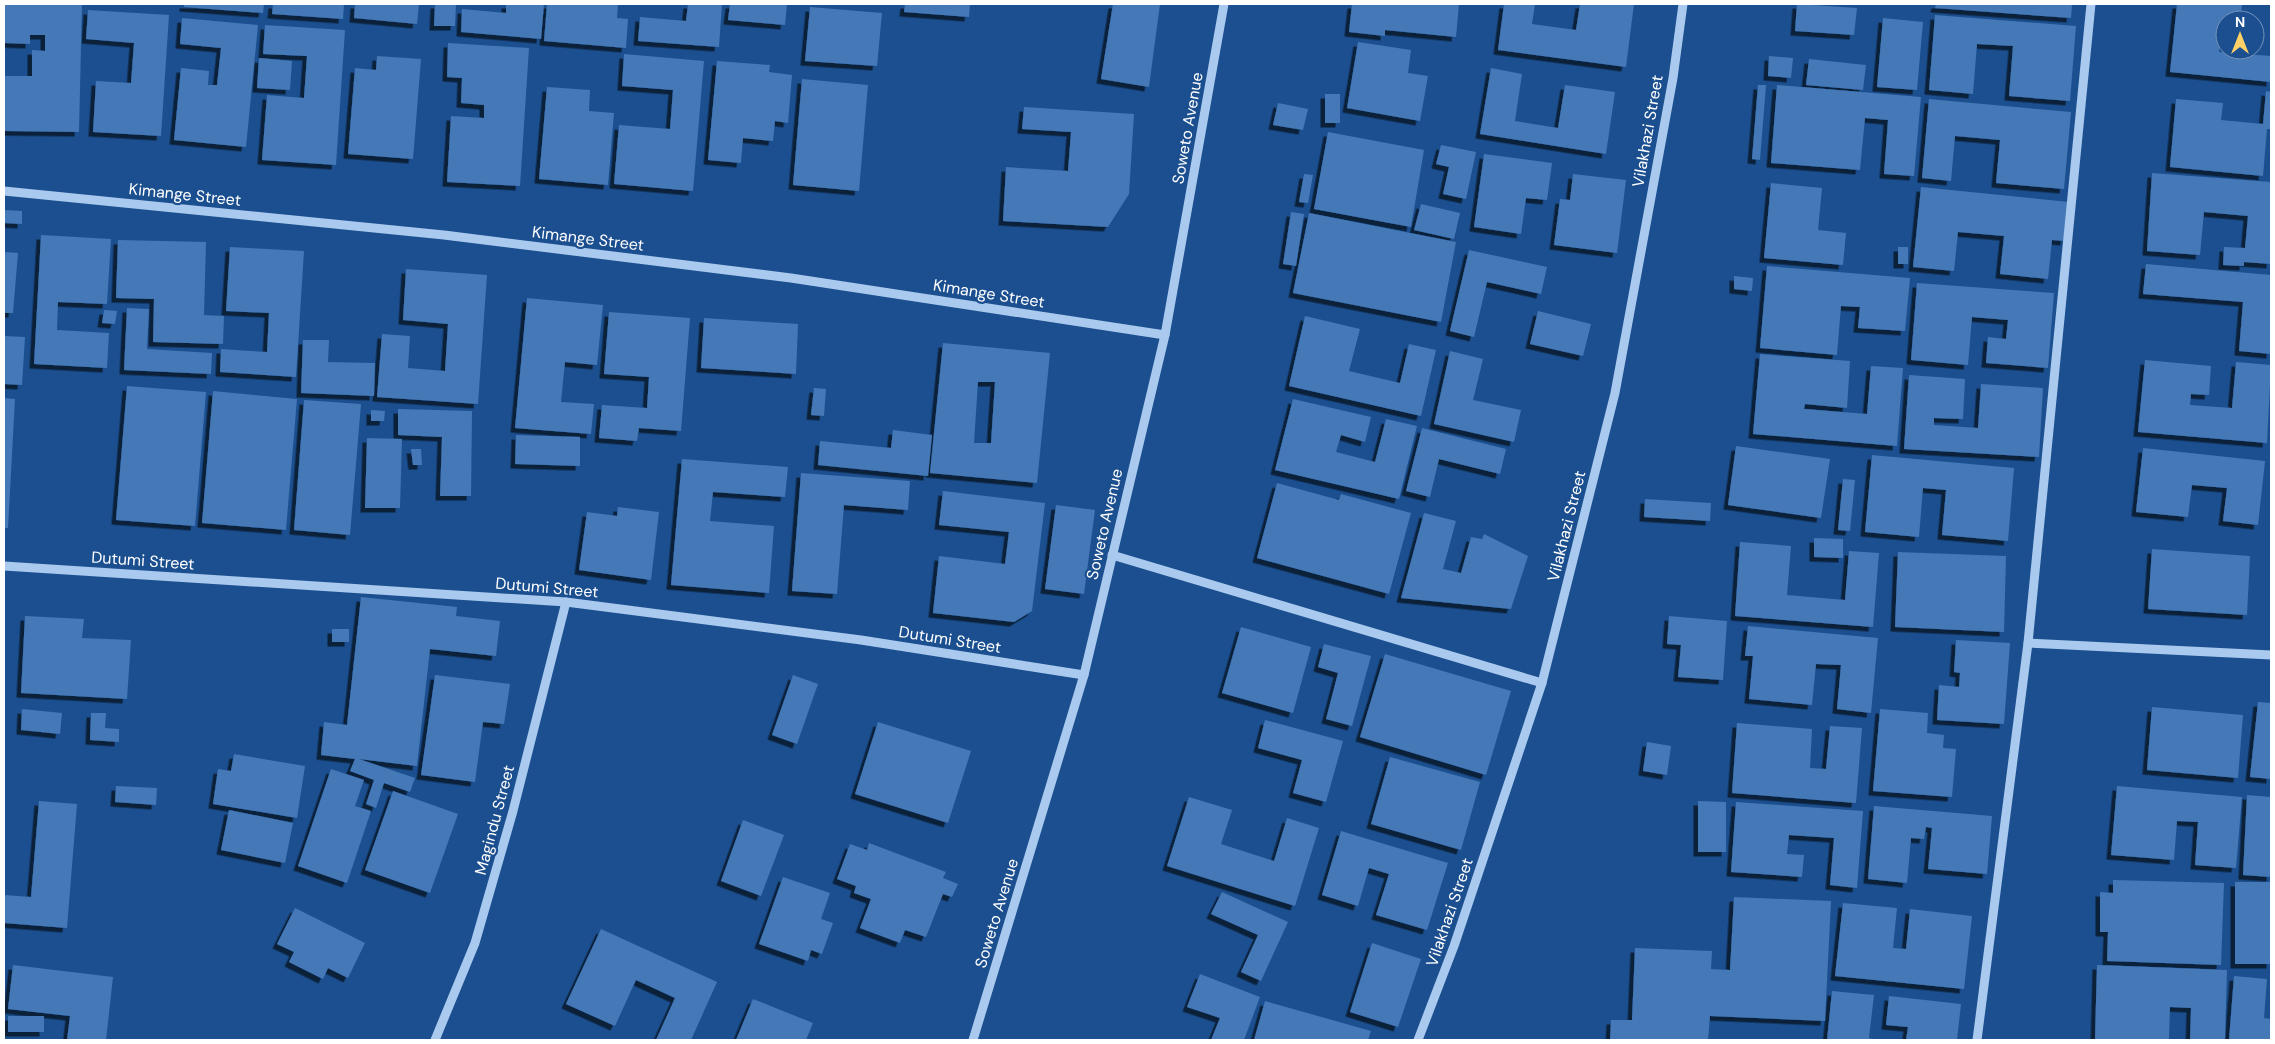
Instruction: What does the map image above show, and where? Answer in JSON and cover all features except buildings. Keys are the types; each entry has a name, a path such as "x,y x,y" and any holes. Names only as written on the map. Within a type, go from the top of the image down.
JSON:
{"street":[{"name":"Soweto Avenue","path":"973,1040 1084,675 1165,335 1224,4"},
{"name":"Vilakhazi Street","path":"1418,1040 1457,936 1542,683 1615,393 1672,78 1683,4"},
{"path":"1977,1040 2028,644 2091,4"},
{"name":"Kimange Street","path":"4,190 444,235 781,276 1165,335"},
{"path":"1112,555 1542,683"},
{"name":"Dutumi Street","path":"4,566 566,602 862,640 1084,675"},
{"name":"Magindu Street","path":"435,1040 475,943 513,811 566,602"},
{"path":"2028,644 2271,655"}]}
